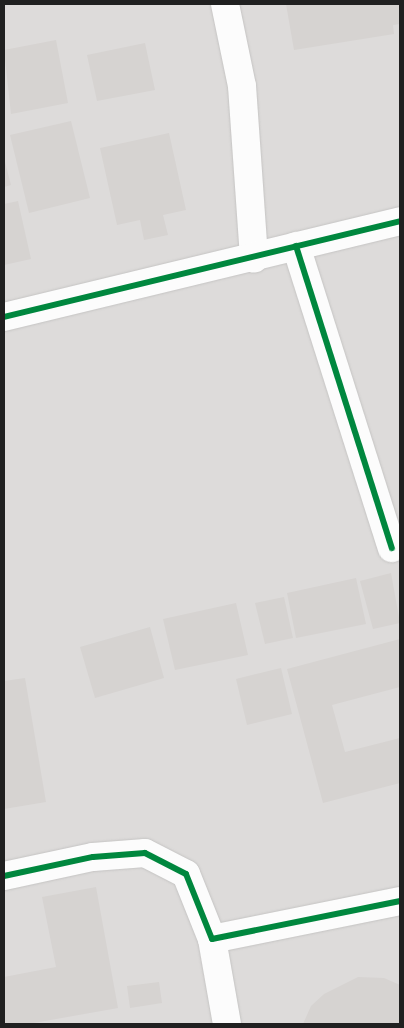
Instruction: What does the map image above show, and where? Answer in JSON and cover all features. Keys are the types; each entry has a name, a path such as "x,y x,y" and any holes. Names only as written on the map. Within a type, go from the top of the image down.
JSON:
{"street":[{"path":"225,4 242,86 254,259"},
{"path":"4,316 254,259 296,246 400,221"},
{"path":"296,246 392,548"},
{"path":"4,876 93,857 145,853 186,874 212,939 228,1024"},
{"path":"212,939 400,901"}],"shaded area":[{"path":"4,4 400,4 400,1024 4,1024"}],"building":[{"path":"286,4 400,4 400,24 393,25 394,34 294,50"},
{"path":"56,40 68,103 11,114 4,50"},
{"path":"145,43 155,90 97,101 87,55"},
{"path":"71,121 90,198 29,213 10,135"},
{"path":"169,133 186,210 163,215 168,235 144,240 140,220 117,225 100,148"},
{"path":"4,158 11,185 4,187"},
{"path":"18,201 31,259 4,265 4,204"},
{"path":"391,573 400,623 373,629 360,581"},
{"path":"356,578 366,624 296,638 287,593"},
{"path":"284,597 293,638 265,644 255,603"},
{"path":"236,603 248,655 175,670 163,619"},
{"path":"150,627 164,678 95,698 80,647"},
{"path":"400,639 400,687 332,705 345,752 400,738 400,783 323,803 287,669"},
{"path":"281,668 292,714 247,725 236,679"},
{"path":"25,678 46,802 4,809 4,681"},
{"path":"96,887 118,1008 28,1024 4,1024 4,977 56,967 42,897"},
{"path":"358,977 384,978 400,985 400,1024 303,1024 311,1006 324,994"},
{"path":"159,982 162,1003 130,1008 127,986"}],"cycle path":[{"path":"4,317 400,221"},
{"path":"296,246 392,548"},
{"path":"4,876 93,857 145,853 186,874 212,939 400,901"}]}
